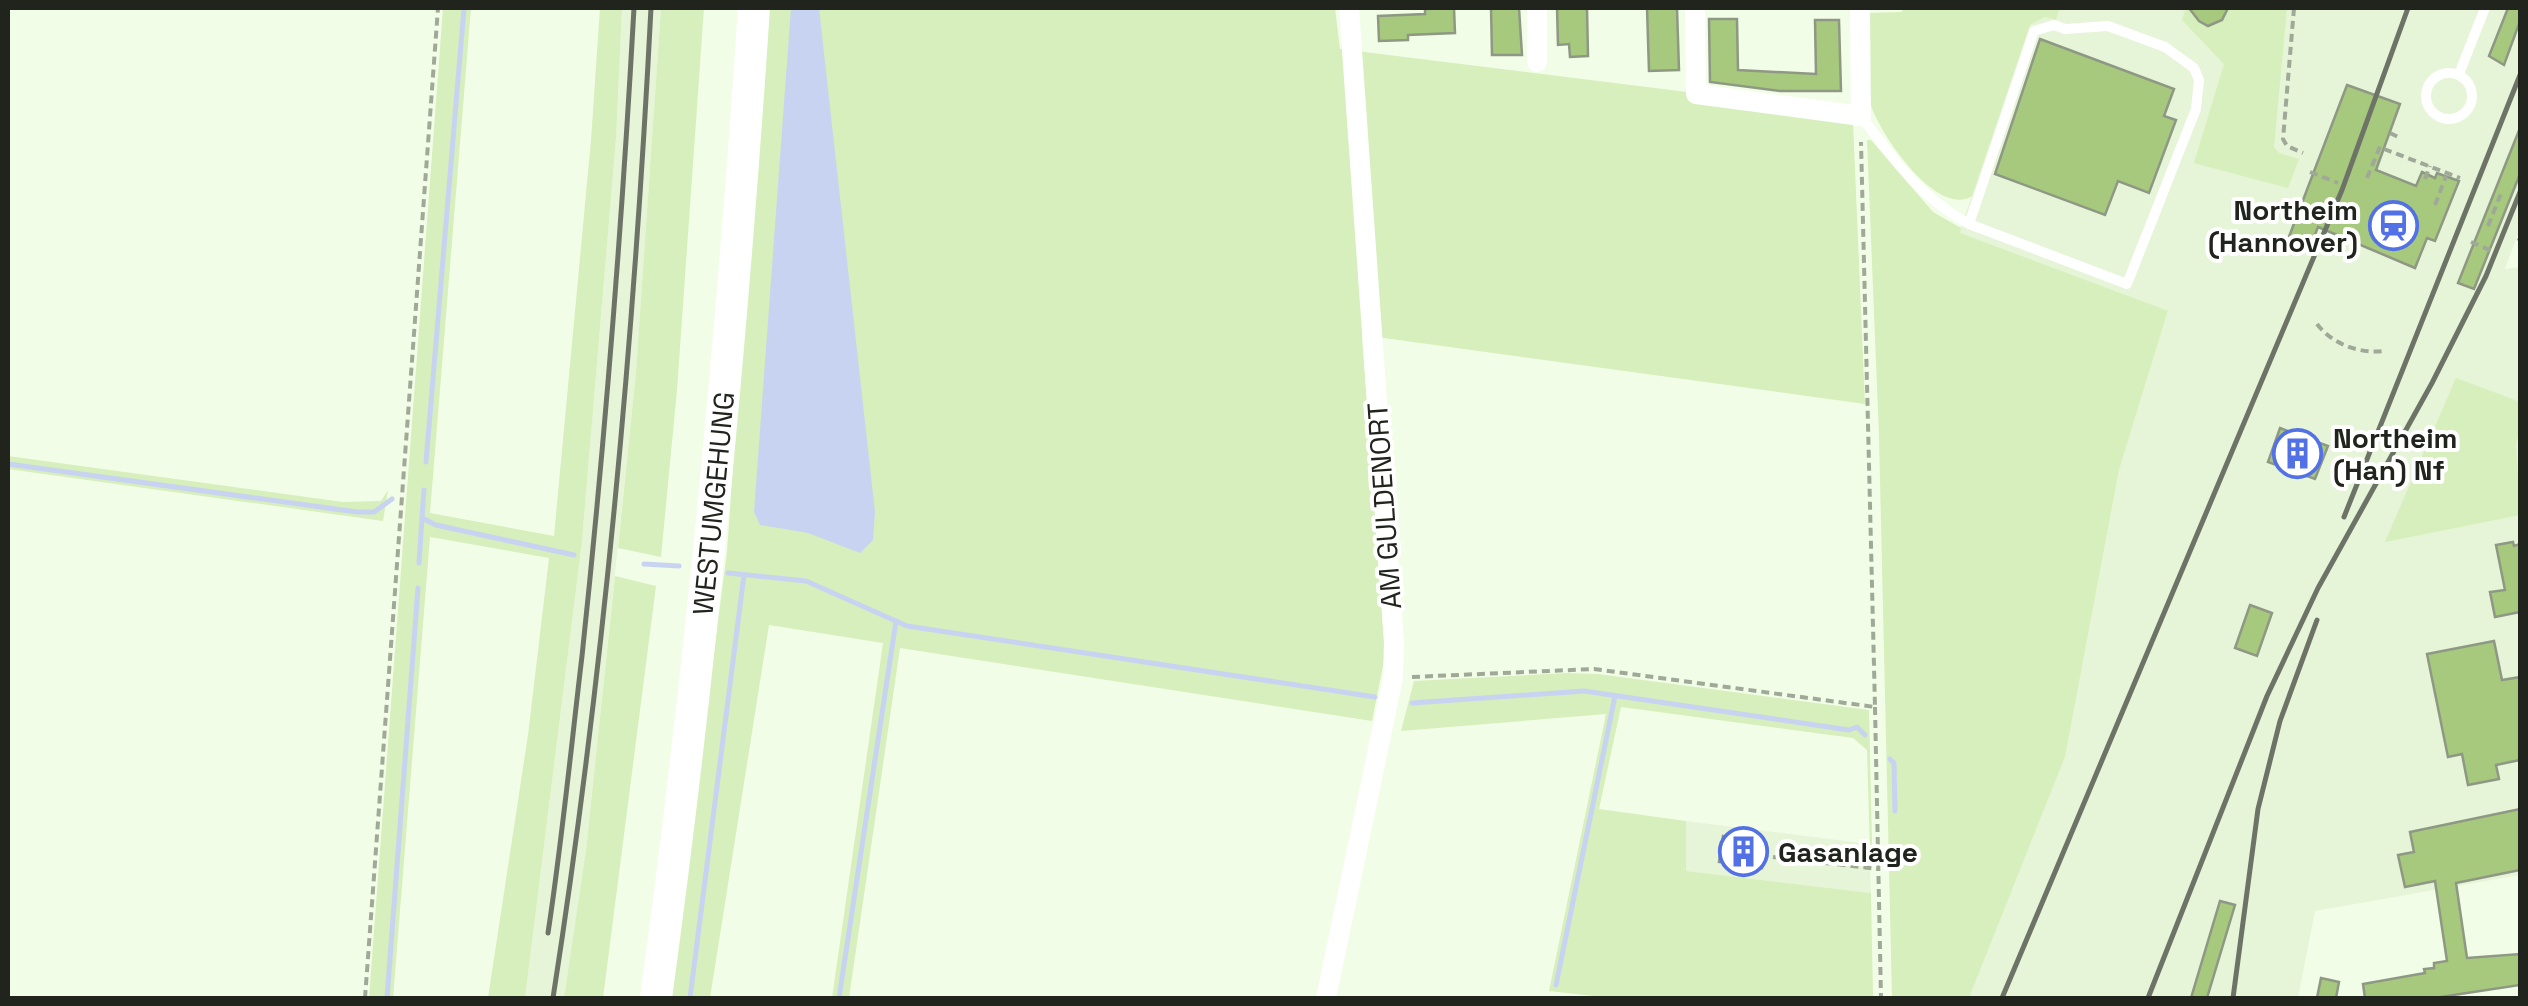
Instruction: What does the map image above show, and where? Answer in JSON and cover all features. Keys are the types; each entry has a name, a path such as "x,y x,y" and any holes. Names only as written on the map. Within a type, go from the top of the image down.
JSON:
{"main road":[{"name":"WESTUMGEHUNG","path":"656,998 704,604 754,8"}],"street":[{"name":"AM GULDENORT","path":"1326,998 1393,678 1394,642 1349,8"},
{"path":"1537,8 1538,62"},
{"path":"1694,8 1696,94 1861,116 1860,8"}],"lane":[{"path":"2459,74 2484,8"},
{"path":"1861,116 1918,188 1938,206 1968,224 2127,284 2196,109 2199,80 2194,68 2165,47 2108,26 2065,29 2054,25 2034,30 1968,224"},
{"path":"2443,73 2459,74 2470,84 2471,106 2454,119 2440,118 2426,98 2430,82 2443,73"}],"path":[{"path":"365,998 438,8"},
{"path":"2294,8 2282,139 2287,146 2303,152"},
{"path":"1861,116 1881,998"},
{"path":"2390,134 2400,138"},
{"path":"2367,178 2382,146 2460,178"},
{"path":"2425,179 2430,166"},
{"path":"2322,176 2326,169"},
{"path":"2310,172 2338,182"},
{"path":"2435,205 2446,176"},
{"path":"2488,226 2502,190"},
{"path":"2480,245 2484,237"},
{"path":"2471,242 2492,251"},
{"path":"2317,324 2324,334 2356,350 2384,350"},
{"path":"1393,678 1594,669 1876,707"},
{"path":"1773,856 1878,869"}],"shaded area":[{"path":"622,8 661,8 636,372 586,850 564,998 525,998 582,541 616,138"},
{"path":"2060,8 2520,8 2520,228 2505,269 2520,267 2520,875 2315,911 2298,998 1969,998 2065,757 2119,470 2168,312 1959,233 2030,25 2045,17 2056,20"},
{"path":"1686,821 1869,844 1871,893 1685,871"}],"green space":[{"path":"443,8 471,8 430,513 554,536 600,8 622,8 616,138 582,541 525,998 488,998 528,735 549,558 430,537 393,998 369,998"},
{"path":"661,8 704,8 661,557 618,548 636,372"},
{"path":"765,8 1335,8 1340,49 1687,92 1688,100 1853,122 1865,404 1362,335 1385,656 1372,721 900,648 849,998 832,998 883,643 769,625 710,998 669,998 727,552"},
{"path":"1903,8 2060,8 2056,20 2045,17 2030,25 1972,196 1957,200 1925,183 1883,130 1869,99 1867,13 1902,12"},
{"path":"2186,8 2195,8 2196,17 2208,26 2221,20 2224,8 2287,8 2274,147 2279,153 2299,159 2288,188 2194,163 2224,64 2182,20"},
{"path":"1867,140 1933,212 1961,228 1960,233 2168,311 2119,470 2065,757 1969,998 1892,998 1879,436"},
{"path":"2456,378 2520,402 2516,444 2520,515 2385,542"},
{"path":"8,456 343,502 381,501 388,490 383,521 8,469"},
{"path":"615,576 656,586 603,998 564,998 586,850"},
{"path":"1567,673 1869,710 1870,852 1867,750 1853,738 1621,707 1599,809 1686,821 1686,871 1871,893 1873,998 1612,998 1549,991 1606,714 1401,731 1414,681"}],"water":[{"path":"791,8 819,8 875,512 873,540 860,553 808,533 760,525 754,512"}],"building":[{"path":"1454,8 1455,33 1379,41 1378,16"},
{"path":"1491,8 1519,8 1522,55 1492,55"},
{"path":"1557,8 1587,8 1588,56 1570,57 1569,44 1558,45"},
{"path":"1647,8 1677,8 1679,70 1649,71"},
{"path":"2189,8 2228,8 2222,20 2208,26"},
{"path":"2508,8 2520,8 2520,21 2504,65 2489,56"},
{"path":"1709,19 1737,19 1738,70 1816,74 1815,20 1839,20 1841,91 1780,91 1710,82"},
{"path":"2040,39 2174,89 2164,116 2176,120 2149,193 2118,181 2105,215 1995,174"},
{"path":"2347,85 2400,104 2376,170 2416,186 2422,172 2459,181 2435,241 2427,238 2415,268 2318,227 2309,250 2287,242"},
{"path":"2520,128 2520,174 2474,289 2458,283"},
{"name":"Northeim (Han) Nf","path":"2280,428 2328,446 2315,479 2268,462"},
{"path":"2513,542 2514,546 2520,544 2520,612 2495,617 2490,592 2505,590 2496,545"},
{"path":"2250,605 2272,613 2257,656 2235,648"},
{"path":"2494,641 2502,680 2520,677 2520,760 2496,765 2499,779 2468,785 2462,754 2448,757 2427,654"},
{"path":"2520,809 2520,870 2456,883 2467,958 2520,954 2520,985 2434,998 2365,998 2363,984 2425,973 2424,969 2434,968 2434,963 2447,961 2435,881 2405,887 2398,855 2414,852 2410,832"},
{"name":"Gasanlage","path":"1723,836 1766,843 1762,868 1719,862"},
{"path":"2220,901 2235,905 2207,998 2191,998"},
{"path":"2321,978 2339,982 2336,998 2317,998"}],"waterway":[{"path":"426,462 464,8"},
{"path":"8,464 357,512 374,512 392,499"},
{"path":"424,490 422,518 436,525 574,555"},
{"path":"419,563 422,518"},
{"path":"644,564 679,566"},
{"path":"728,573 806,581 907,626 1375,697"},
{"path":"690,998 744,575"},
{"path":"387,998 418,588"},
{"path":"839,998 896,621"},
{"path":"1412,703 1584,691 1849,730 1857,727 1865,735"},
{"path":"1556,985 1615,696"},
{"path":"1890,759 1894,763 1895,811"}],"railway":[{"path":"548,933 598,494 634,8"},
{"path":"553,998 587,752 615,504 651,8"},
{"path":"2002,998 2342,190 2408,8"},
{"path":"2344,517 2520,75"},
{"path":"2148,998 2267,696 2318,588 2432,383 2486,276 2520,192"},
{"path":"2233,998 2258,809 2280,721 2317,620"}],"place":[{"name":"Northeim (Hannover)","path":"2393,226"},
{"name":"Northeim (Han) Nf","path":"2298,454"},
{"name":"Gasanlage","path":"1743,852"}]}
